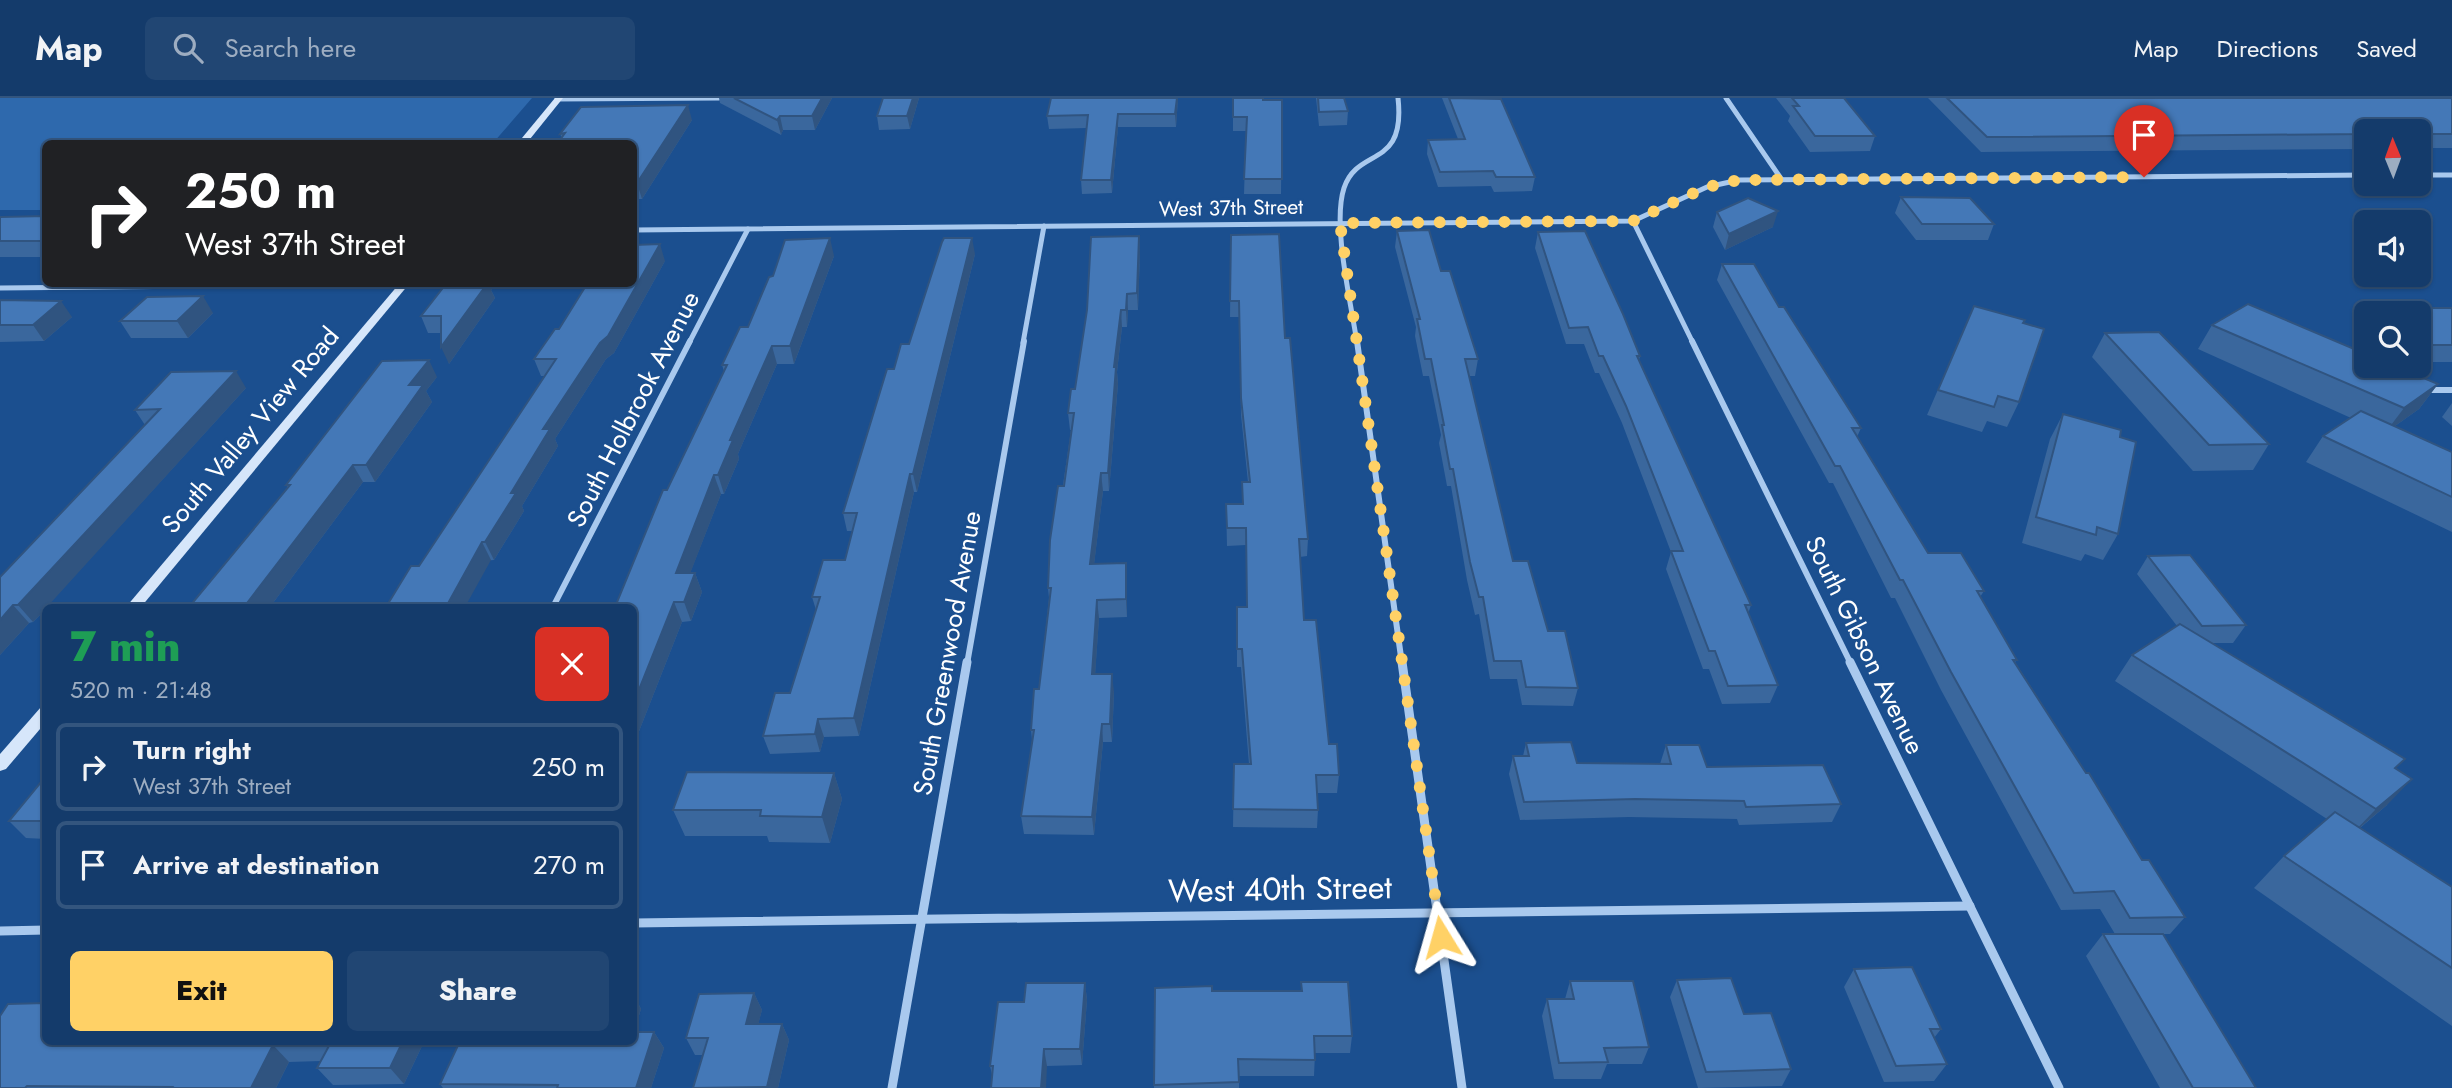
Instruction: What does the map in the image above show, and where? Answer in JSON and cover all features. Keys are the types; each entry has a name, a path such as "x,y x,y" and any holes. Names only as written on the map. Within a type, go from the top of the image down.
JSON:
{"street":[{"path":"524,140 558,99 719,98"},
{"path":"1398,98 1400,122 1397,135 1352,172 1346,181 1341,192 1340,223 1462,1088"},
{"path":"1726,98 1782,180"},
{"name":"West 37th Street","path":"637,230 1633,221 1722,182 2354,175"},
{"path":"2431,175 2452,175"},
{"name":"South Gibson Avenue","path":"1633,221 2059,1088"},
{"name":"South Greenwood Avenue","path":"892,1088 1044,226"},
{"name":"South Holbrook Avenue","path":"555,604 748,229"},
{"path":"0,288 101,287"},
{"name":"South Valley View Road","path":"136,604 401,287"},
{"path":"2422,390 2452,390"},
{"path":"0,765 42,716"},
{"name":"West 40th Street","path":"637,923 921,917 1970,906"},
{"path":"0,931 42,930"}],"shaded area":[{"path":"0,98 532,98 496,140 42,140 42,210 0,210"}],"building":[{"path":"734,98 822,98 812,116 780,116 777,120"},
{"path":"883,98 913,98 907,116 877,116"},
{"path":"1051,98 1177,98 1175,114 1118,114 1111,180 1081,180 1088,115 1047,116"},
{"path":"1233,98 1282,100 1282,179 1244,179 1247,117 1233,117"},
{"path":"1318,98 1344,98 1348,111 1319,112"},
{"path":"1449,98 1501,99 1535,177 1496,177 1493,171 1440,172 1428,140 1465,139"},
{"path":"1792,98 1844,98 1875,136 1815,136 1793,106 1799,106"},
{"path":"1947,98 2452,98 2452,134 2431,134 2431,119 2354,119 2354,134 1987,137"},
{"path":"688,105 637,183 637,140 560,140 565,133 560,134 581,107"},
{"path":"1901,197 1970,198 1994,224 1922,224"},
{"path":"1748,198 1778,211 1729,234 1717,212"},
{"path":"42,216 42,241 0,241 0,217"},
{"path":"1429,230 1441,271 1450,271 1478,359 1465,359 1513,561 1528,561 1548,631 1565,631 1578,688 1526,687 1521,661 1494,661 1483,597 1479,597 1453,469 1450,469 1431,359 1425,359 1417,319 1420,319 1397,231"},
{"path":"1585,231 1623,314 1640,356 1637,356 1751,605 1745,605 1778,685 1728,686 1715,651 1709,651 1671,551 1683,551 1626,406 1603,356 1599,356 1588,327 1569,328 1538,232"},
{"path":"1279,234 1285,338 1290,338 1308,539 1299,539 1304,620 1316,620 1329,744 1337,744 1339,775 1316,775 1318,810 1233,809 1234,764 1251,764 1242,649 1237,649 1237,607 1247,607 1246,528 1227,528 1226,504 1243,504 1242,482 1250,482 1241,398 1239,301 1230,301 1231,235"},
{"path":"1139,236 1137,293 1127,294 1126,310 1121,310 1114,367 1108,473 1101,473 1090,564 1126,563 1126,599 1097,600 1092,674 1112,674 1110,724 1102,724 1092,817 1021,816 1034,730 1031,730 1034,689 1039,689 1051,588 1048,588 1050,540 1058,486 1064,486 1074,413 1068,413 1071,389 1075,389 1087,310 1091,237"},
{"path":"830,238 790,346 772,346 730,440 733,440 718,475 714,475 676,573 695,573 684,602 674,602 637,694 637,604 616,604 663,490 667,490 727,365 722,365 740,327 748,327 769,277 773,276 785,240"},
{"path":"944,238 972,238 913,474 910,474 854,718 818,719 815,734 763,736 775,693 790,693 820,597 812,597 823,560 845,560 857,513 843,513 887,369 894,369 901,344 909,344"},
{"path":"660,244 637,285 637,245"},
{"path":"1722,264 1754,264 1779,307 1784,307 1861,428 1852,428 1928,553 1961,553 1984,591 1977,591 2017,660 2013,660 2086,773 2089,773 2142,860 2149,860 2185,917 2130,918 2114,891 2074,893 1903,580 1900,580 1840,466 1835,466"},
{"path":"444,287 485,287 441,347 441,316 421,316"},
{"path":"585,287 636,287 608,336 600,343 543,429 550,429 511,493 516,493 485,542 482,542 448,604 388,604 411,566 419,566 556,359 534,359 555,329 559,329"},
{"path":"203,296 177,321 120,321 147,297"},
{"path":"0,300 61,301 33,325 0,325"},
{"path":"2248,304 2354,349 2354,378 2424,378 2438,384 2404,408 2212,325"},
{"path":"1974,306 2025,320 2023,323 2044,329 2019,402 1998,396 1994,407 1938,390"},
{"path":"2431,308 2452,308 2452,345 2431,345"},
{"path":"2159,332 2269,444 2209,445 2105,333"},
{"path":"429,360 409,385 423,385 366,465 353,465 246,604 191,604 290,485 286,485 382,361"},
{"path":"236,371 18,605 13,605 0,620 0,577 160,409 135,410 171,372"},
{"path":"2361,411 2452,452 2452,497 2323,436"},
{"path":"2063,414 2121,430 2120,437 2136,442 2118,534 2097,527 2096,535 2036,517"},
{"path":"2190,555 2246,625 2202,626 2148,556"},
{"path":"2180,624 2405,759 2395,768 2412,779 2376,809 2132,655"},
{"path":"1571,742 1577,763 1671,764 1666,745 1699,745 1707,767 1823,765 1841,804 1746,807 1744,801 1635,799 1524,802 1513,756 1529,756 1526,743"},
{"path":"687,772 834,773 822,817 760,816 761,810 673,810"},
{"path":"42,781 42,821 9,821"},
{"path":"2335,812 2452,887 2452,968 2284,856"},
{"path":"2103,934 2163,934 2256,1088 2193,1088"},
{"path":"1912,967 1941,1029 1930,1029 1947,1064 1896,1066 1854,969"},
{"path":"1731,978 1744,1014 1771,1013 1791,1069 1706,1072 1677,980"},
{"path":"1570,981 1633,981 1649,1047 1604,1048 1608,1062 1559,1063 1547,999 1574,999"},
{"path":"1301,982 1348,982 1352,1036 1314,1036 1315,1060 1238,1059 1239,1082 1154,1085 1155,988 1212,986 1212,991 1302,991"},
{"path":"1026,983 1085,983 1080,1049 1044,1049 1041,1088 991,1088 993,1066 990,1066 998,1002 1024,1002"},
{"path":"754,993 746,1024 782,1024 767,1087 693,1088 708,1038 686,1038 699,994"},
{"path":"42,1003 42,1045 273,1045 251,1088 0,1088 0,1016 8,1004"},
{"path":"637,1032 654,1032 636,1088 440,1084 458,1045 637,1045"},
{"path":"329,1045 401,1045 390,1068 317,1068"}],"route":[{"path":"1441,937 1340,223 1633,221 1707,187 1739,180 2144,177"}]}
